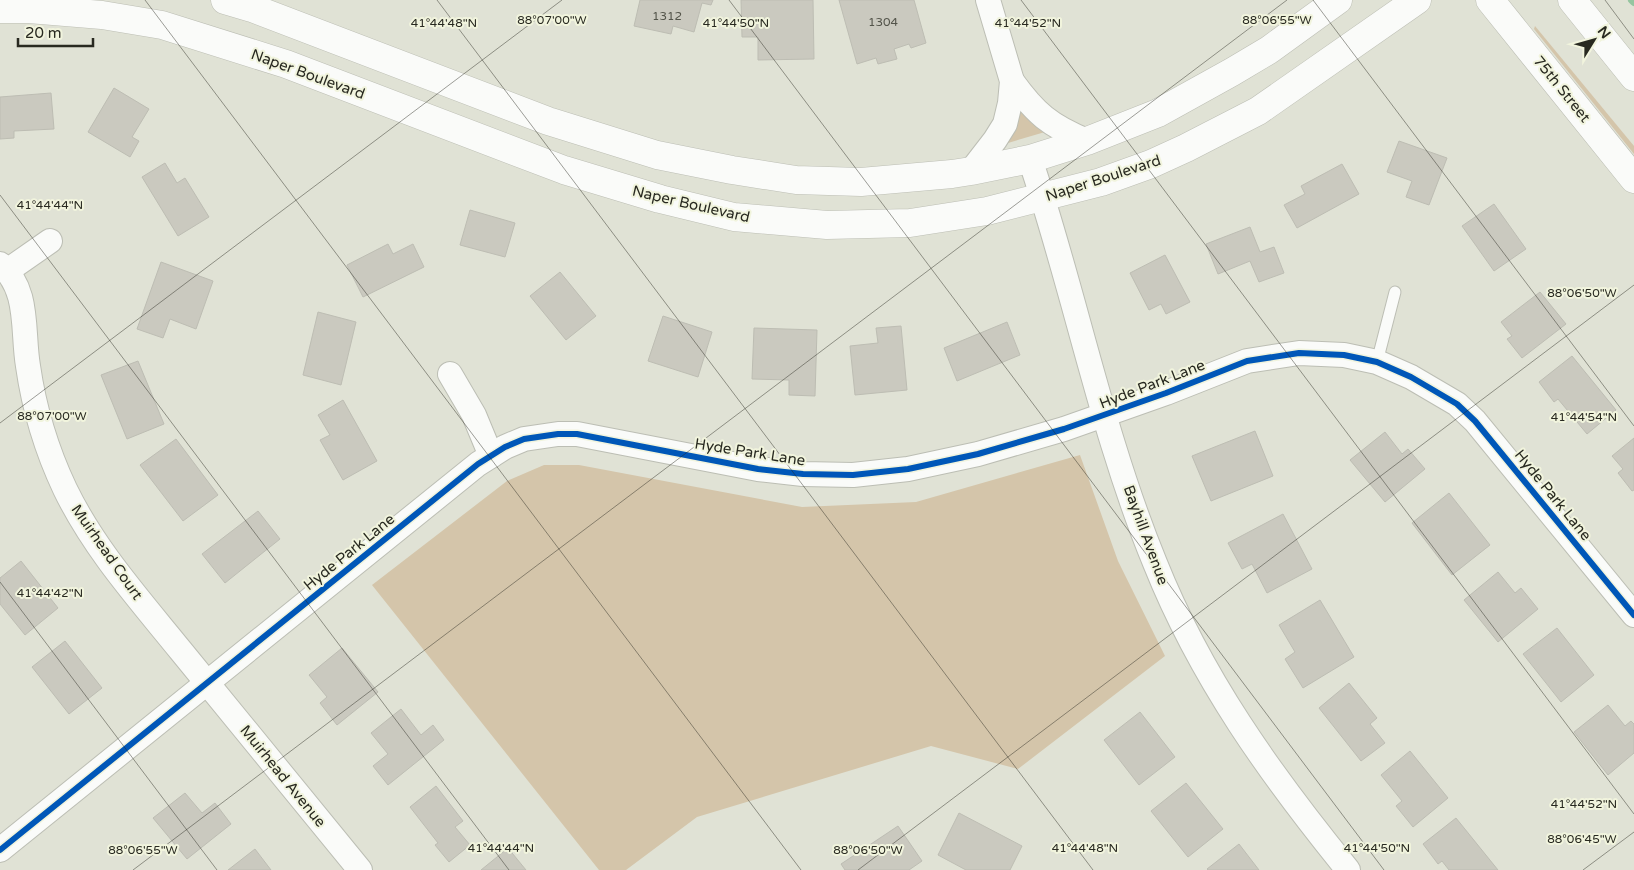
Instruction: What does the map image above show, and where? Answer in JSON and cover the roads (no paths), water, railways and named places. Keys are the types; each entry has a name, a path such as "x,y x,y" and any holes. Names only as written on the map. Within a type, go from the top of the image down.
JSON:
{"main road":[{"path":"225,0 252,8 548,120 657,155 796,180 861,182 971,171 1030,159 1087,141 1158,113 1198,91 1268,50 1338,0"},
{"name":"Naper Boulevard","path":"0,9 29,9 102,15 162,25 286,64 564,170 660,200 734,217 827,225 910,223 987,211 1101,182 1151,164 1258,111 1417,0"},
{"name":"75th Street","path":"1490,0 1634,179"},
{"path":"1572,0 1634,77"}],"street":[{"path":"988,0 1012,82 1026,100 1053,125 1087,141"},
{"path":"971,171 1005,124 1012,82"},
{"name":"Bayhill Avenue","path":"1030,159 1043,198 1104,416 1154,563 1181,622 1206,669 1258,754 1303,815 1348,870"},
{"path":"4,267 50,240"},
{"name":"Muirhead Court","path":"4,267 20,294 24,311 28,366 40,425 56,469 75,508 86,528 124,580 207,683"},
{"name":"Hyde Park Lane","path":"0,850 478,464 505,447 531,438 558,434 577,434 758,469 803,474 853,475 908,469 978,454 1104,416 1247,362 1299,353 1344,355 1377,362 1412,377 1457,404 1476,421 1634,615"},
{"path":"450,374 474,415 491,456"},
{"name":"Muirhead Avenue","path":"207,683 360,870"}],"lane":[{"path":"1377,362 1395,292"}]}
